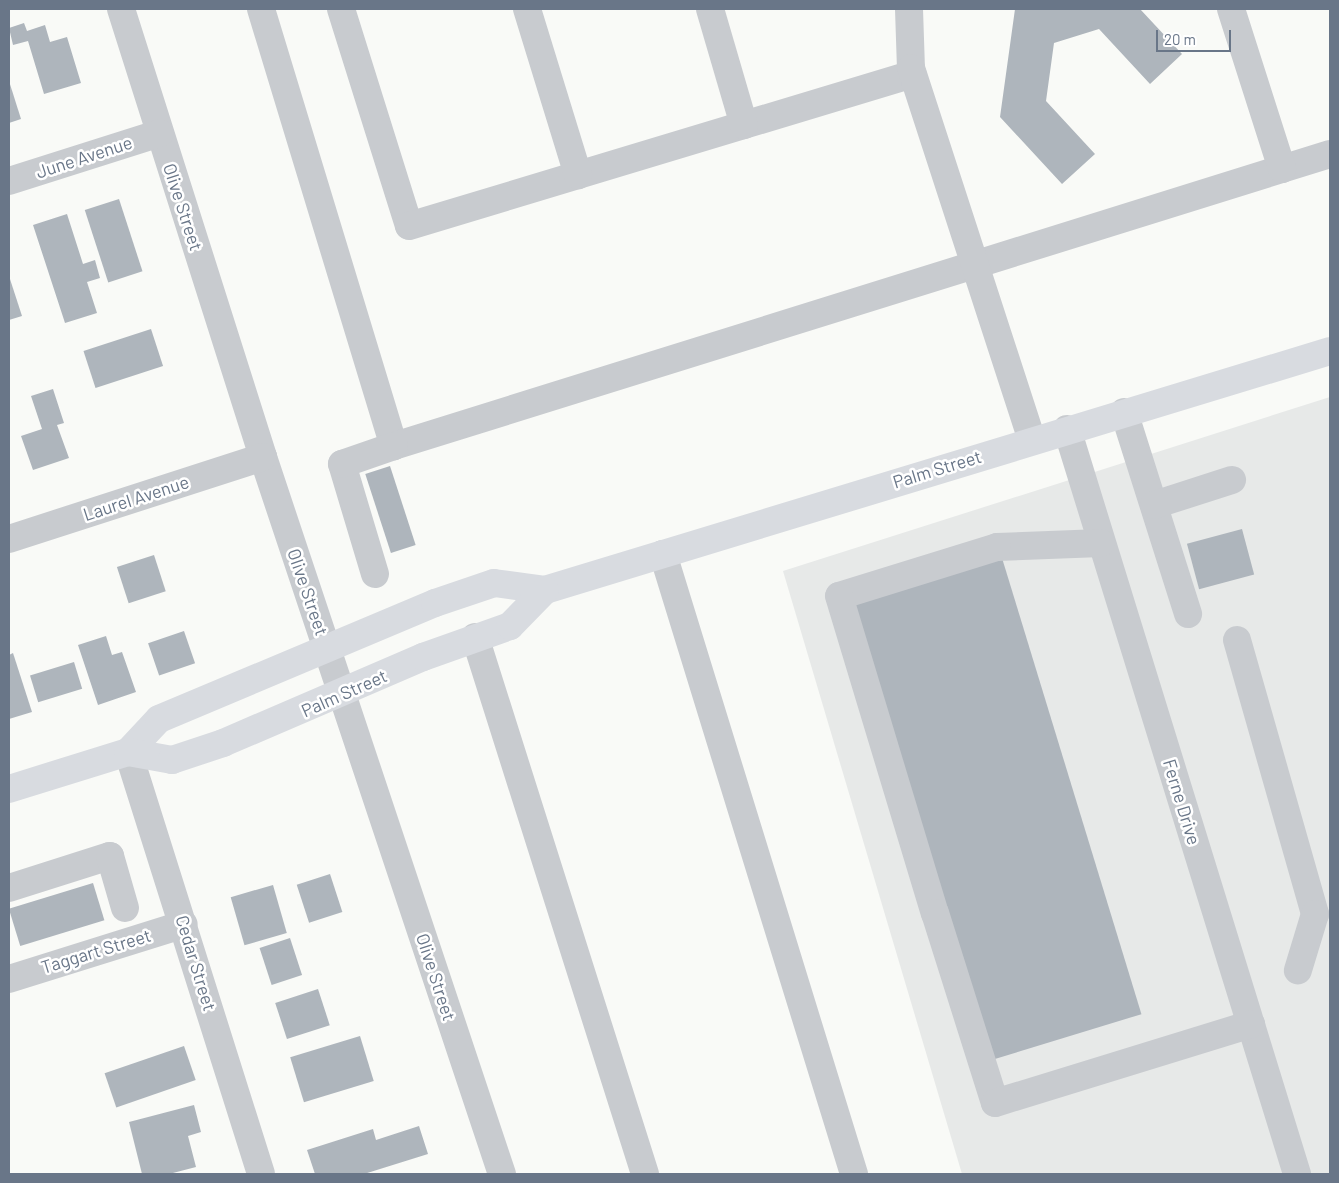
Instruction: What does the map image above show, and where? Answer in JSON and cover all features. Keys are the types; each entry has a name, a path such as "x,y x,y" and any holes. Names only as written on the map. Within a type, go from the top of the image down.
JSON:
{"main road":[{"name":"Palm Street","path":"128,752 159,719 328,650 435,603 494,583 545,590 1067,429 1330,351"},
{"name":"Palm Street","path":"9,790 128,752 172,760 342,694 475,637 510,626 545,590"}],"street":[{"name":"Olive Street","path":"121,9 263,457 502,1174"},
{"path":"262,9 394,446"},
{"path":"341,9 409,226 913,74"},
{"path":"527,9 578,175"},
{"path":"710,9 744,125"},
{"path":"909,9 913,74 976,262 1032,440"},
{"path":"1232,9 1282,169"},
{"name":"June Avenue","path":"9,181 160,133"},
{"path":"375,574 342,464 976,262 1330,154"},
{"path":"1124,412 1188,614"},
{"name":"Ferne Drive","path":"1067,429 1297,1174"},
{"name":"Laurel Avenue","path":"9,539 263,457"},
{"path":"1154,505 1232,480"},
{"path":"1101,543 997,547 839,596 935,913 995,1103 1251,1024"},
{"path":"663,554 854,1174"},
{"path":"475,637 645,1174"},
{"path":"1237,640 1315,914 1298,970"},
{"name":"Cedar Street","path":"128,752 184,924 261,1174"},
{"path":"9,888 110,856 125,908"},
{"name":"Taggart Street","path":"9,979 184,924"}],"shaded area":[{"path":"1330,397 1330,1174 962,1174 783,571"}],"building":[{"path":"1015,9 1140,9 1182,54 1150,84 1099,29 1054,43 1046,101 1095,154 1062,184 1000,117"},
{"path":"24,23 27,31 45,25 50,42 67,37 81,83 44,94 28,41 13,45 9,28"},
{"path":"9,81 21,119 9,123"},
{"path":"119,199 142,271 108,282 85,210"},
{"path":"67,214 83,264 95,260 100,278 87,282 97,313 65,323 33,225"},
{"path":"9,276 22,316 9,320"},
{"path":"151,329 163,366 96,388 83,351"},
{"path":"53,389 64,423 57,425 69,458 33,470 21,436 42,429 31,396"},
{"path":"390,466 416,545 391,553 365,474"},
{"path":"1242,529 1254,574 1199,589 1187,544"},
{"path":"154,555 166,591 129,603 117,567"},
{"path":"1002,558 1141,1014 993,1059 854,603"},
{"path":"184,631 195,663 159,676 148,643"},
{"path":"106,636 112,655 122,652 136,692 98,705 78,645"},
{"path":"13,653 32,712 9,719 9,655"},
{"path":"74,662 82,689 38,702 30,675"},
{"path":"330,874 342,912 309,923 297,885"},
{"path":"93,883 104,920 20,946 9,909"},
{"path":"273,885 287,933 244,945 231,897"},
{"path":"290,938 302,975 272,985 260,948"},
{"path":"318,989 330,1025 287,1039 275,1003"},
{"path":"360,1036 374,1081 304,1102 290,1057"},
{"path":"184,1046 196,1080 116,1107 105,1073"},
{"path":"194,1105 201,1132 188,1136 196,1167 169,1174 142,1174 129,1122"},
{"path":"419,1126 428,1154 364,1174 315,1174 307,1150 373,1129 376,1140"}]}
